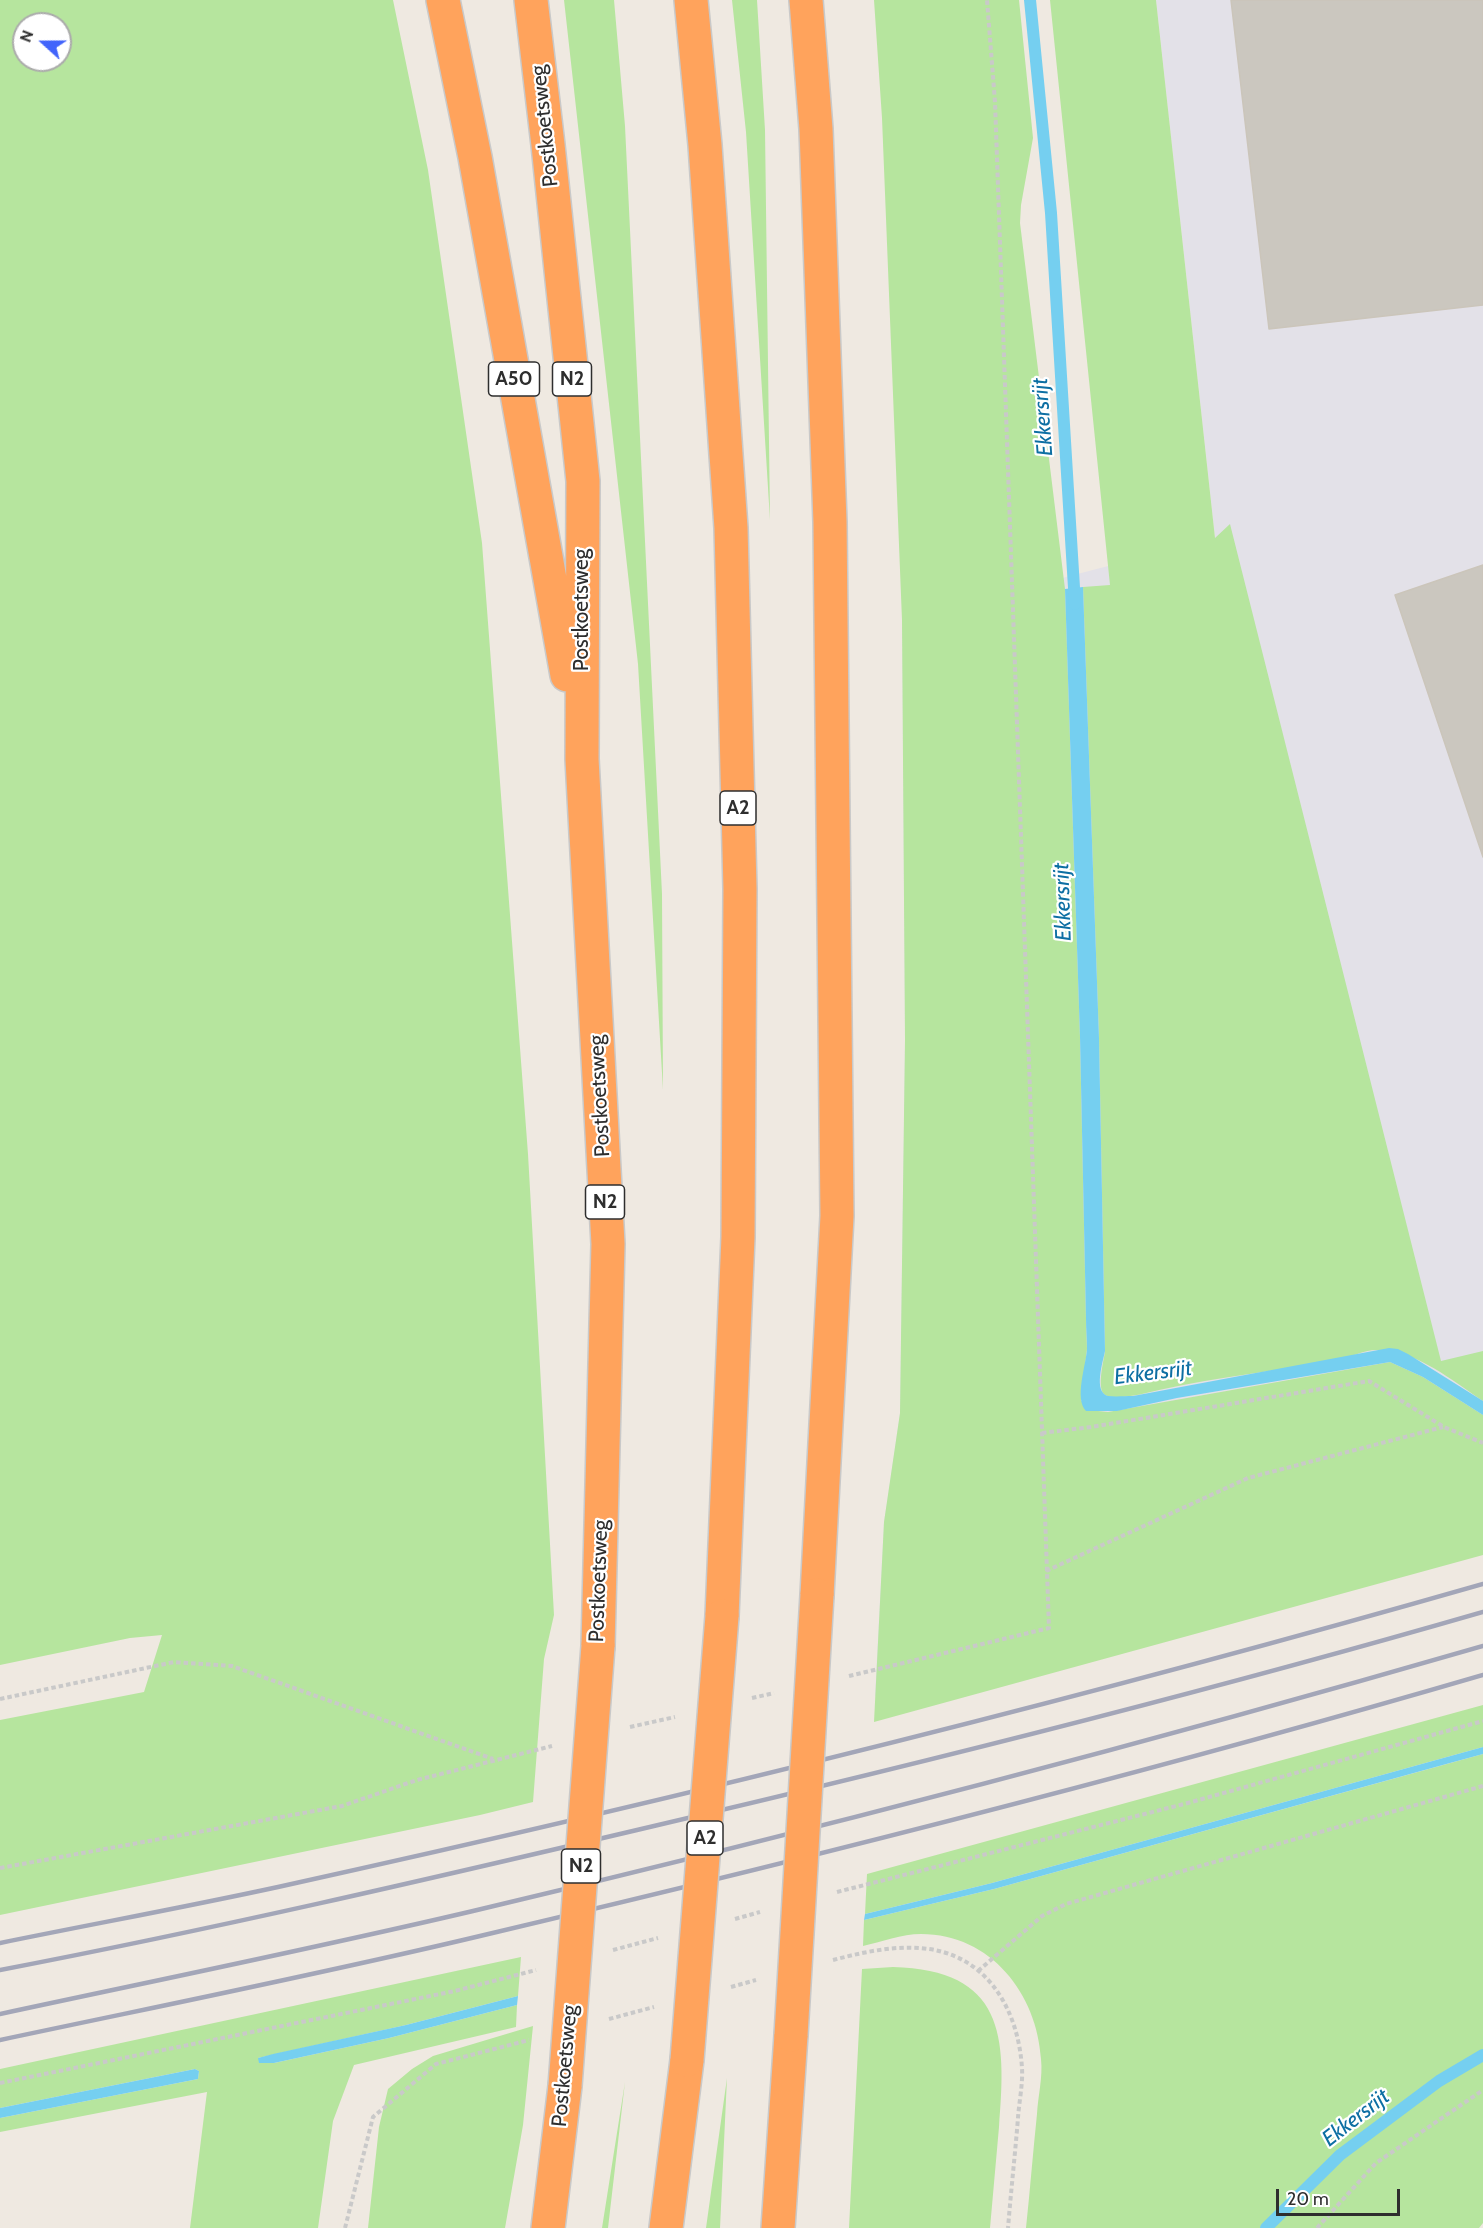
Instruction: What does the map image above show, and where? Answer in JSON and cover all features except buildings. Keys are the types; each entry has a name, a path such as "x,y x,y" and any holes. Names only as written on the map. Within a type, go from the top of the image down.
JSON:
{"highway":[{"name":"A50","path":"443,0 474,157 582,759"},
{"name":"Postkoetsweg","path":"531,0 583,481 582,759 608,1244 598,1646 565,2086 548,2228"},
{"name":"A2","path":"666,2228 687,2060 722,1616 738,1237 740,889 731,528 705,145 691,0"},
{"path":"778,2228 817,1595 837,1204 830,522 816,129 806,0"}],"path":[{"path":"987,0 995,102 1046,1571 1248,1478 1444,1426"},
{"path":"1042,1433 1369,1381 1444,1426 1483,1443"},
{"path":"0,1699 174,1662 232,1666 494,1760"},
{"path":"834,1893 1184,1804 1483,1721"},
{"path":"978,1971 1042,1916 1066,1904 1483,1786"},
{"path":"731,1920 765,1911"},
{"path":"604,1952 662,1937"},
{"path":"0,2083 455,1991 547,1967"},
{"path":"1317,2228 1376,2163 1483,2090"}],"shaded area":[{"path":"1156,0 1483,0 1483,1513 875,1696 884,1522 900,1413 905,1040 902,620 1215,538"}],"green space":[{"path":"0,0 393,0 428,170 482,543 528,1154 554,1615 544,1659 533,1802 0,1915 0,1720 144,1692 162,1635 130,1638 0,1665"},
{"path":"564,0 614,0 625,126 662,894 663,1090 638,664"},
{"path":"732,0 757,0 765,130 770,520 746,132"},
{"path":"874,0 1019,0 1033,138 1020,223 1065,589 1080,1037 1087,1349 1081,1400 1088,1410 1108,1412 1390,1362 1423,1377 1483,1415 1483,1555 874,1722 884,1522 900,1413 905,1040 902,620 882,118"},
{"path":"1050,0 1156,0 1215,538 1230,524 1441,1361 1483,1351 1483,1401 1420,1361 1407,1355 1378,1350 1320,1363 1182,1385 1132,1396 1110,1397 1102,1392 1102,1367 1105,1351 1099,1038 1083,587 1110,585"},
{"path":"1483,1705 1483,1747 992,1883 865,1914 867,1874"},
{"path":"1483,1754 1483,2223 1479,2228 1026,2228 1041,2066 1038,2035 1020,1991 1006,1972 989,1956 969,1944 946,1937 914,1934 863,1946 864,1920 994,1889"},
{"path":"521,1957 518,1996 406,2025 258,2058 274,2063 389,2038 517,2005 516,2027 354,2065 333,2121 318,2228 190,2228 207,2092 0,2132 0,2118 198,2079 199,2071 195,2069 0,2108 0,2069"},
{"path":"893,1967 930,1971 958,1980 977,1995 991,2014 998,2037 1001,2094 990,2228 849,2228 862,1969"},
{"path":"533,2026 523,2125 505,2228 368,2228 379,2127 388,2089 412,2069 433,2056"},
{"path":"727,2078 720,2228 706,2228"},
{"path":"625,2082 608,2228 602,2228"}],"water":[{"path":"1083,587 1099,1038 1105,1351 1100,1376 1101,1389 1108,1396 1133,1396 1389,1348 1408,1354 1483,1401 1483,1415 1423,1377 1390,1362 1177,1398 1117,1411 1086,1411 1083,1406 1081,1390 1087,1345 1080,1037 1065,589"},
{"path":"1483,1747 1483,1754 994,1889 864,1920 865,1914 992,1883"},
{"path":"518,1996 517,2005 389,2038 274,2063 259,2063 258,2058 273,2054 406,2025"},
{"path":"195,2069 199,2071 198,2079 0,2118 0,2108"}],"waterway":[{"name":"Ekkersrijt","path":"1030,0 1051,213 1075,604"},
{"name":"Ekkersrijt","path":"1266,2228 1340,2155 1439,2081 1483,2055"}],"railway":[{"path":"0,1943 278,1887 732,1782 1034,1707 1483,1584"},
{"path":"0,1970 319,1903 558,1849 849,1779 1061,1727 1483,1612"},
{"path":"0,2014 414,1925 600,1881 980,1785 1483,1646"},
{"path":"0,2040 360,1964 732,1876 1233,1746 1483,1675"}]}
